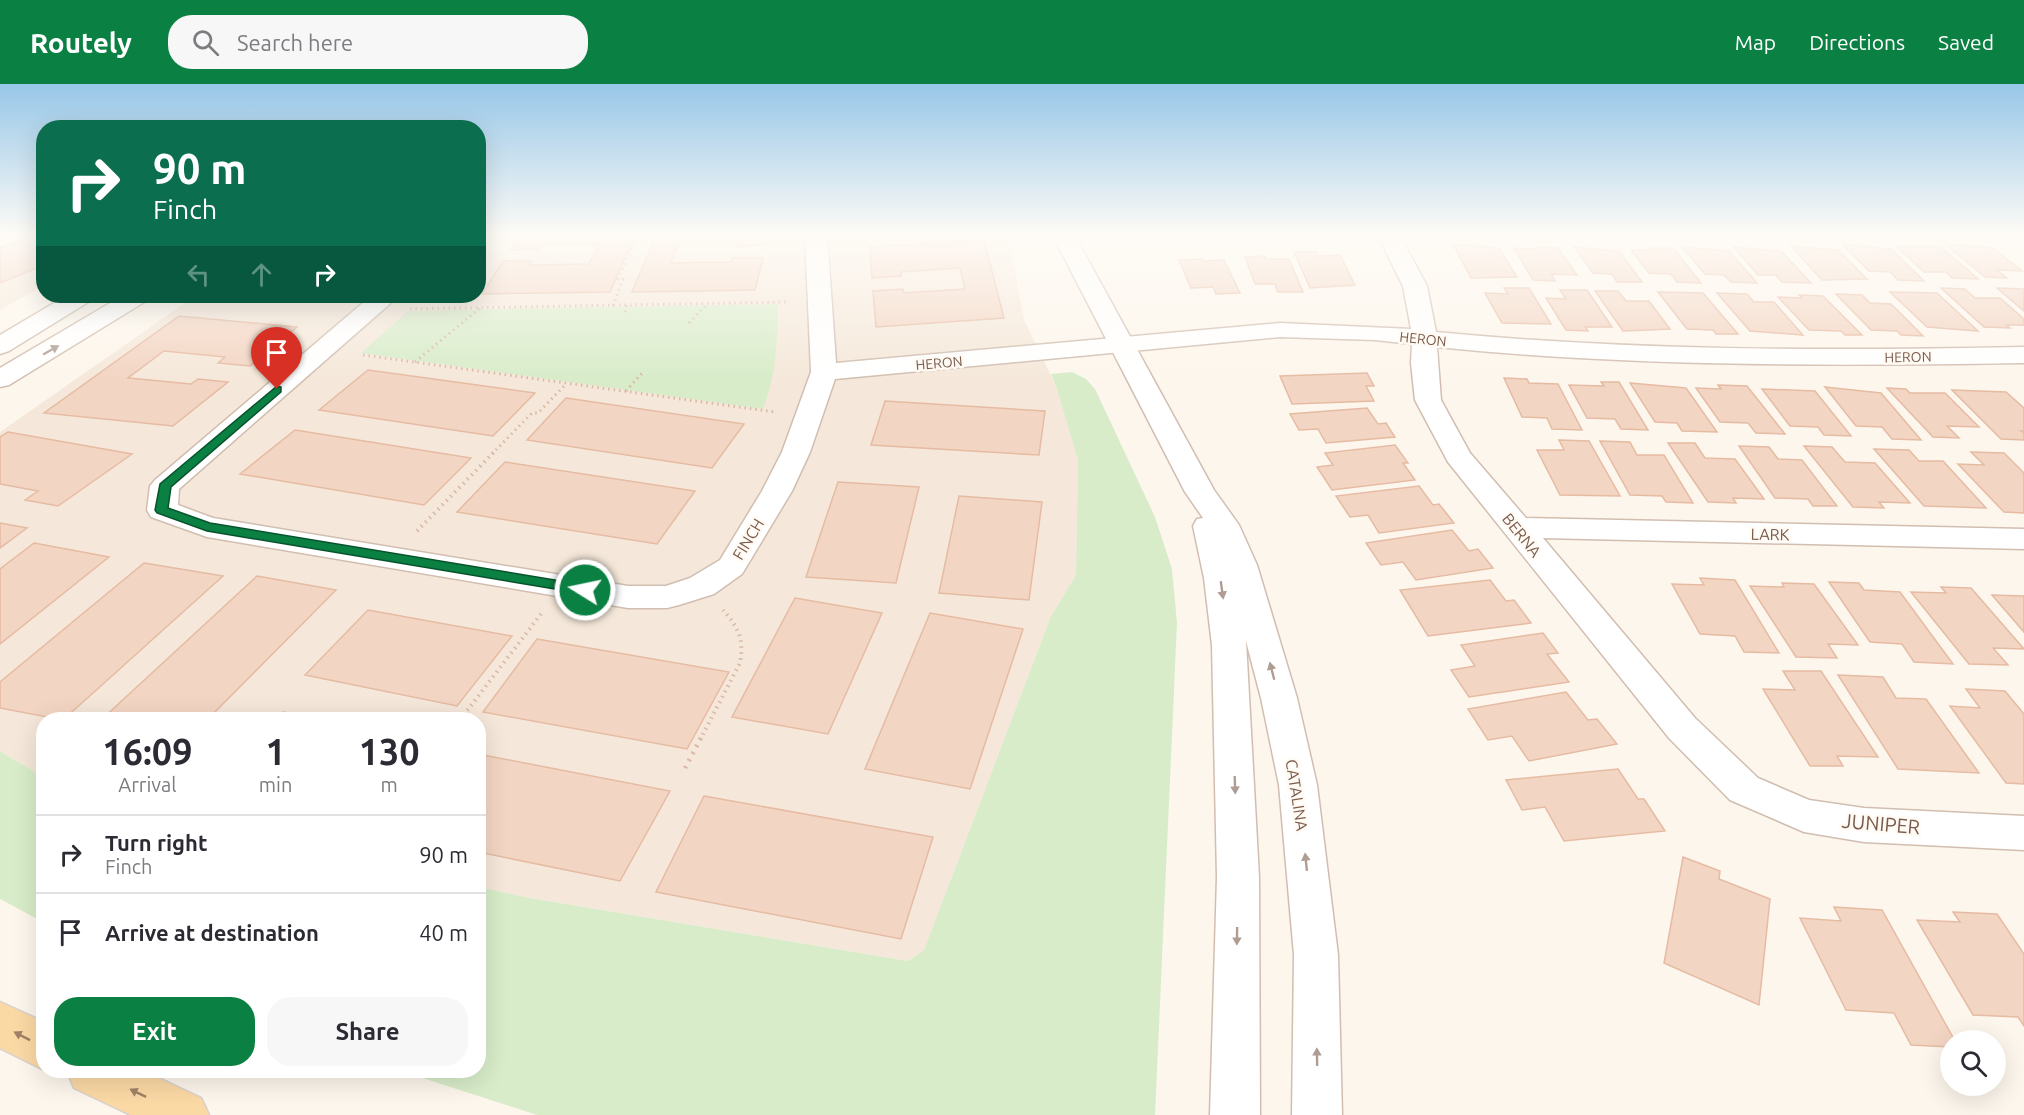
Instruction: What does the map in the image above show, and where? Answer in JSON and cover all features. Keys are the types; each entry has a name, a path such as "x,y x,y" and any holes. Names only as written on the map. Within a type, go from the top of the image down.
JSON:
{"main road":[{"path":"0,1024 36,1043"},
{"path":"106,1078 184,1115"}],"street":[{"name":"FINCH","path":"376,303 165,486 162,510 207,527 628,597 667,597 702,586 731,567 777,491 796,452 824,372 819,284"},
{"name":"CATALINA","path":"1090,284 1200,492 1224,525 1241,565 1258,619 1299,785 1316,954 1317,1115"},
{"name":"BERNA","path":"1414,284 1425,340 1424,363 1428,400 1458,456 1682,728 1744,789"},
{"path":"0,346 71,303"},
{"path":"0,379 126,303"},
{"name":"HERON","path":"824,372 1280,330 1335,330 1533,349 1863,358 2024,355"},
{"name":"CATALINA","path":"1200,492 1220,578 1229,645 1238,877 1235,1115"},
{"name":"LARK","path":"1516,528 2024,539"},
{"name":"JUNIPER","path":"1744,789 1804,816 1864,825 2024,833"}],"path":[{"path":"613,306 621,284"},
{"path":"376,303 481,308 820,302"},
{"path":"689,323 708,304"},
{"path":"625,312 627,305"},
{"path":"415,362 481,308"},
{"path":"323,350 808,417"},
{"path":"625,392 644,371"},
{"path":"392,557 532,413 538,414 567,383"},
{"path":"465,712 563,586"},
{"path":"685,768 740,663 744,646 741,629 702,586"}],"shaded area":[{"path":"0,284 36,284 36,290 0,310"},
{"path":"486,284 1017,284 1024,320 1056,386 1078,459 1076,575 1051,616 924,950 908,961 530,898 486,889 486,712 36,712 36,773 0,751 0,432 185,303 486,303"}],"green space":[{"path":"778,304 774,370 763,409 361,353 408,311"},
{"path":"1072,372 1086,379 1095,389 1155,517 1172,569 1177,623 1155,1115 537,1115 423,1078 486,1078 486,889 530,898 908,961 924,950 1051,616 1076,575 1078,460 1051,374"},
{"path":"0,751 36,773 36,918 0,899"}],"building":[{"path":"488,284 614,284 610,292 486,294"},
{"path":"635,284 756,284 755,290 632,292"},
{"path":"964,284 995,284 1004,318 876,327 873,291 903,289 904,293 965,289"},
{"path":"1189,284 1236,284 1240,293 1216,294 1213,287 1191,288"},
{"path":"1275,284 1300,284 1303,292 1278,292"},
{"path":"1308,284 1355,285 1310,288"},
{"path":"1504,288 1529,288 1551,324 1502,323 1485,293 1508,294"},
{"path":"1941,288 1965,289 1975,298 2000,298 2024,319 2024,325 2006,325 2010,328 1984,327"},
{"path":"1997,288 2024,289 2024,311"},
{"path":"1560,290 1587,290 1612,327 1585,327 1588,331 1566,330 1546,298 1566,299"},
{"path":"1595,291 1618,291 1626,301 1649,301 1670,329 1623,331"},
{"path":"1658,292 1703,293 1738,334 1716,334 1713,330 1687,329"},
{"path":"1890,292 1937,293 1978,331 1927,327"},
{"path":"1717,293 1747,294 1754,302 1774,302 1803,335 1750,331"},
{"path":"1836,294 1862,295 1870,303 1891,304 1923,336 1901,335 1897,331 1871,330"},
{"path":"1799,295 1823,296 1862,335 1845,335 1841,331 1809,330 1778,297 1802,298"},
{"path":"179,316 297,327 250,366 218,363 225,357 164,351 128,378 191,384 198,379 228,382 173,426 44,413"},
{"path":"368,370 535,393 493,436 319,410"},
{"path":"1367,373 1374,386 1366,386 1374,401 1292,404 1280,376"},
{"path":"1504,378 1527,379 1529,383 1558,384 1582,430 1552,429 1547,418 1522,417"},
{"path":"1601,382 1619,382 1648,430 1621,429 1615,419 1587,418 1569,385 1604,386"},
{"path":"1630,383 1686,388 1717,432 1682,431 1677,423 1655,422"},
{"path":"1718,385 1747,386 1785,434 1756,433 1748,423 1720,422 1696,388 1721,389"},
{"path":"1825,387 1881,393 1921,440 1892,439 1882,427 1856,426"},
{"path":"1887,388 1906,389 1910,393 1945,393 1979,427 1947,426 1959,438 1933,437"},
{"path":"1762,389 1815,391 1851,436 1824,435 1818,427 1790,426"},
{"path":"1952,390 2006,392 2024,408 2024,431 2021,431 2024,433 2024,440 2001,439"},
{"path":"566,398 744,424 712,468 527,440"},
{"path":"885,401 1045,411 1039,455 871,445"},
{"path":"1367,408 1378,424 1386,423 1395,437 1326,443 1318,429 1299,430 1290,414"},
{"path":"295,430 471,458 424,505 240,474"},
{"path":"8,432 132,454 58,506 25,500 38,491 0,484 0,437"},
{"path":"1559,440 1589,441 1620,496 1560,495 1537,450 1564,450"},
{"path":"1600,441 1630,442 1637,455 1664,455 1693,503 1666,502 1662,496 1630,495"},
{"path":"1668,443 1695,443 1705,458 1735,459 1764,499 1733,498 1736,503 1708,502"},
{"path":"1395,445 1408,463 1403,463 1415,480 1332,490 1317,467 1333,465 1325,453"},
{"path":"1739,446 1769,447 1778,459 1802,460 1837,506 1813,506 1808,499 1775,498"},
{"path":"1804,446 1832,447 1845,462 1875,463 1910,503 1879,502 1884,508 1853,507"},
{"path":"1874,449 1909,450 1919,461 1943,461 1986,508 1924,506"},
{"path":"1971,452 2004,453 2024,473 2024,513 2004,512 1958,464 1984,465"},
{"path":"505,462 695,491 657,544 457,512"},
{"path":"838,482 919,487 896,583 806,577"},
{"path":"1419,486 1433,505 1439,504 1454,523 1379,533 1368,515 1350,517 1336,496"},
{"path":"959,496 1042,502 1029,600 939,593"},
{"path":"0,523 27,528 0,548"},
{"path":"1452,530 1469,551 1478,549 1493,568 1416,580 1403,562 1381,565 1366,543"},
{"path":"34,543 109,557 0,644 0,569"},
{"path":"144,563 223,576 72,712 36,712 36,715 0,708 0,682"},
{"path":"257,576 336,590 215,712 110,712"},
{"path":"1700,578 1735,580 1779,653 1744,652 1735,636 1700,634 1672,584 1704,585"},
{"path":"1490,580 1506,601 1514,600 1531,623 1428,636 1400,590"},
{"path":"1829,582 1859,583 1864,590 1900,592 1953,664 1914,662 1902,644 1870,642"},
{"path":"1782,583 1814,584 1858,645 1828,644 1837,658 1796,657 1750,586 1784,587"},
{"path":"1941,587 1971,588 2024,649 1993,648 2008,665 1969,664 1911,592 1946,593"},
{"path":"1992,595 2024,596 2024,632"},
{"path":"795,598 882,613 828,734 732,717"},
{"path":"368,610 512,636 457,706 305,675"},
{"path":"930,613 1023,629 970,789 865,769"},
{"path":"1543,633 1558,653 1547,654 1569,682 1469,697 1451,670 1475,666 1461,645"},
{"path":"537,639 729,672 687,749 483,712"},
{"path":"1783,671 1821,671 1878,757 1837,756 1843,766 1810,766 1763,689 1795,690"},
{"path":"1838,675 1883,677 1896,698 1926,699 1979,773 1898,769"},
{"path":"1966,689 2005,691 2024,714 2024,784 2006,783 1950,706 1980,708"},
{"path":"1566,692 1588,720 1597,719 1617,744 1529,761 1512,736 1488,740 1468,709"},
{"path":"486,756 670,791 620,881 486,854"},
{"path":"1618,769 1638,799 1644,799 1665,831 1564,841 1545,807 1522,810 1506,780"},
{"path":"704,796 933,837 901,939 656,892"},
{"path":"1683,857 1720,871 1719,879 1770,899 1759,1005 1664,963"},
{"path":"1834,907 1882,910 1949,1030 1940,1030 1940,1046 1911,1045 1894,1013 1846,1010 1800,918 1841,921"},
{"path":"1953,912 1997,914 2024,954 2024,1026 2018,1017 1973,1015 1917,920 1960,922"}],"route":[{"path":"277,389 165,486 162,510 207,527 585,590"}]}
